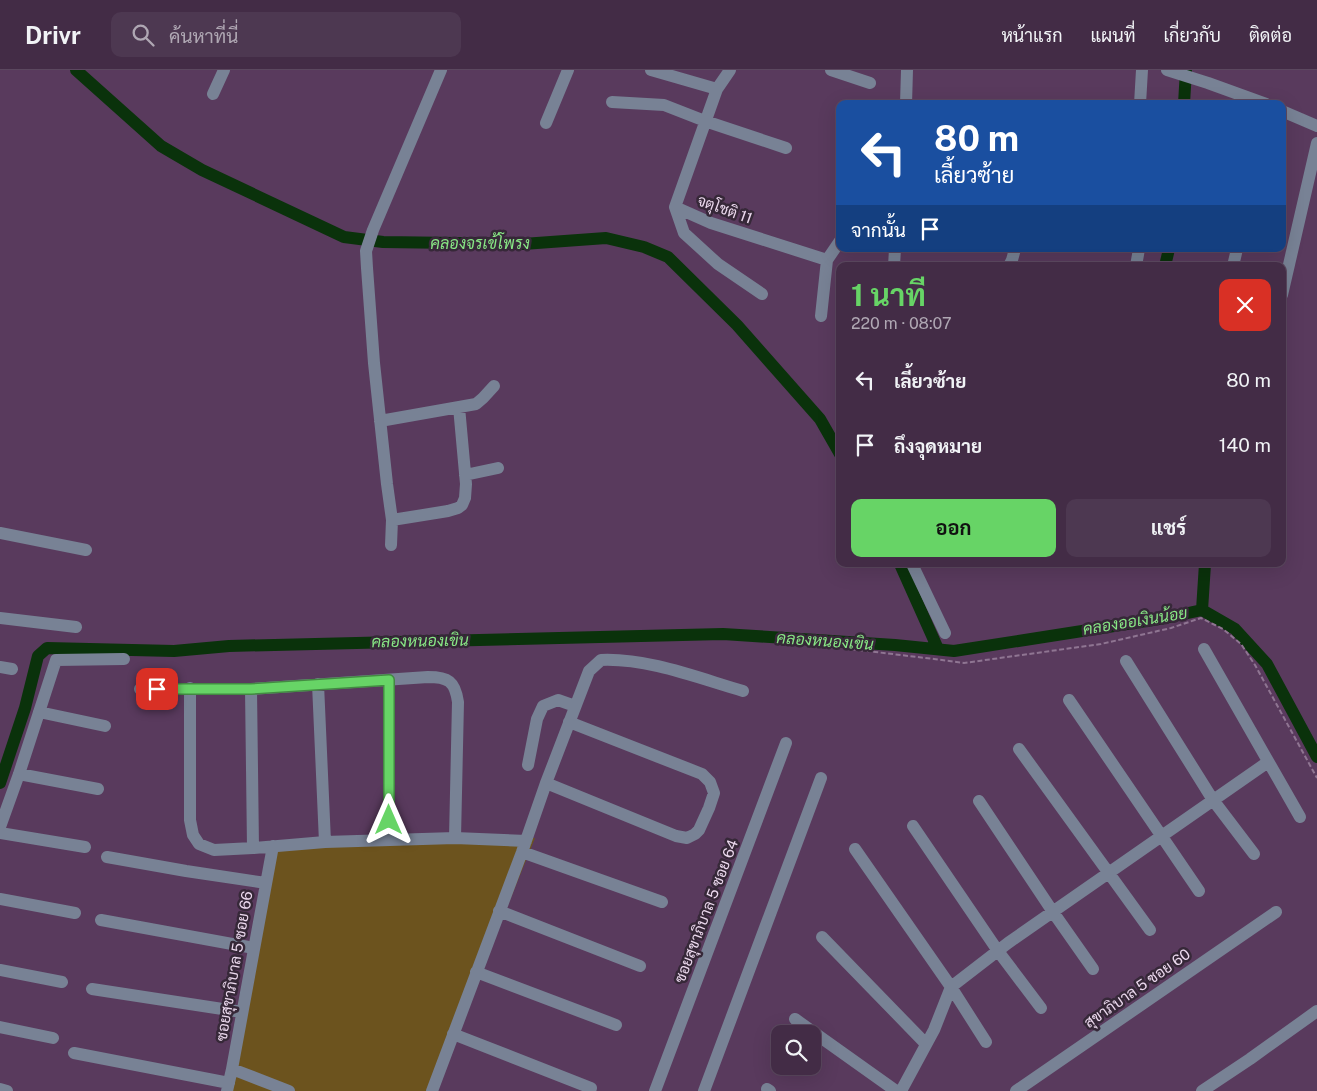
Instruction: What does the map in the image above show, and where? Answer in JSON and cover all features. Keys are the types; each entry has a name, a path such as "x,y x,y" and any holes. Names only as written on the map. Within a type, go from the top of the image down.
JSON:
{"street":[{"path":"213,94 224,70"},
{"path":"391,545 392,520 386,484 366,252 373,230 440,70"},
{"path":"546,123 568,70"},
{"path":"651,70 717,89"},
{"name":"จตุโชติ 11","path":"730,70 717,89 675,207 711,223 826,260"},
{"path":"831,70 870,83"},
{"path":"906,100 907,70"},
{"path":"1140,100 1142,70"},
{"path":"1167,70 1255,100"},
{"path":"612,102 664,105 786,148"},
{"path":"1286,113 1317,126"},
{"path":"1286,278 1317,143"},
{"path":"675,207 684,233 718,264 762,294"},
{"path":"821,316 826,260 836,246"},
{"path":"380,421 476,404 494,386"},
{"path":"392,520 448,512 462,505 465,498 465,475 459,407"},
{"path":"465,475 498,468"},
{"path":"0,533 86,550"},
{"path":"913,567 945,633"},
{"path":"0,618 76,627"},
{"path":"1204,649 1300,818"},
{"path":"0,827 56,660 124,659"},
{"path":"432,1091 588,671 601,660 631,661 667,669 743,691"},
{"path":"1126,661 1213,800 1254,854"},
{"path":"140,689 251,689 442,677 452,684 458,702 455,838"},
{"path":"389,680 389,840"},
{"path":"318,684 324,842"},
{"path":"190,688 190,820 193,835 199,844 214,850 324,842 455,838 524,846 662,902"},
{"path":"251,689 253,848"},
{"path":"528,765 537,719 544,706 558,700 575,706"},
{"path":"1069,700 1199,891"},
{"path":"39,712 105,726"},
{"path":"546,783 676,836 688,838 699,830 709,808 714,793 710,782 702,774 569,722"},
{"name":"ซอยสุขาภิบาล 5 ซอย 64","path":"656,1091 786,743"},
{"path":"1019,749 1150,930"},
{"path":"901,1091 934,1030 952,987 998,951 1268,762"},
{"path":"19,774 98,788"},
{"path":"704,1091 821,778"},
{"path":"979,801 1093,969"},
{"path":"913,826 998,951 1041,1008"},
{"path":"0,833 85,847"},
{"name":"ซอยสุขาภิบาล 5 ซอย 66","path":"228,1087 273,846"},
{"path":"855,849 952,987 986,1042"},
{"path":"107,857 266,883"},
{"path":"0,899 75,913"},
{"path":"499,911 640,966"},
{"name":"สุขาภิบาล 5 ซอย 60","path":"1016,1091 1276,912"},
{"path":"101,920 254,948"},
{"path":"822,937 926,1044"},
{"path":"0,970 62,982"},
{"path":"476,972 616,1025"},
{"path":"92,989 242,1012"},
{"path":"1202,1091 1317,1011"},
{"path":"795,1019 896,1091"},
{"path":"0,1028 53,1038"},
{"path":"453,1034 591,1088"},
{"path":"74,1052 228,1087"},
{"path":"232,1069 289,1091"},
{"path":"0,1089 8,1091"}],"path":[{"path":"806,646 851,649 964,664 1100,644 1171,628 1201,618 1223,629 1241,644 1256,665 1317,778"}],"shaded area":[{"path":"535,838 433,1091 229,1091 275,847"}],"waterway":[{"name":"คลองจรเข้โพรง","path":"76,70 161,146 202,170 344,237 383,242 523,244 606,238 644,247 668,257 737,325 820,419 836,447"},
{"path":"1184,100 1186,70"},
{"path":"1166,262 1168,252"},
{"name":"คลองจรเข้โพรง","path":"901,567 938,649"},
{"path":"1202,610 1205,567"},
{"name":"คลองหนองเขิน","path":"0,783 25,708 38,656 47,648 174,651 229,646 723,634 895,645 954,651 1165,618 1202,610 1235,629 1267,664 1317,757"}],"route":[{"path":"157,689 251,689 389,680 389,820"}],"water label":[{"name":"คลองออเงินน้อย","path":"1135,621"}]}
